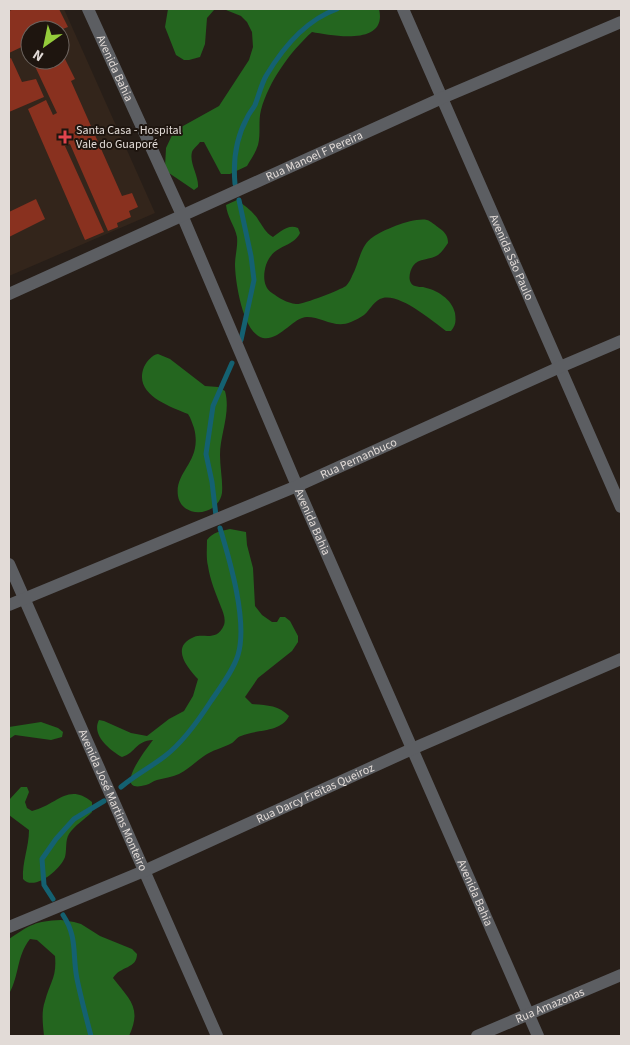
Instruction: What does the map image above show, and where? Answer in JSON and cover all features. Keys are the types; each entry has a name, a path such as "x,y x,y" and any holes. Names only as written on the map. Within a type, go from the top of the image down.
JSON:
{"street":[{"name":"Avenida Bahia","path":"88,9 182,216 297,486 538,1036"},
{"name":"Avenida São Paulo","path":"403,9 621,506"},
{"name":"Rua Manoel F Pereira","path":"9,294 442,98 621,22"},
{"name":"Rua Pernanbuco","path":"9,605 297,486 621,341"},
{"name":"Avenida José Martins Monteiro","path":"9,564 217,1036"},
{"name":"Rua Darcy Freitas Queiroz","path":"9,927 144,871 412,749 621,659"},
{"name":"Rua Amazonas","path":"477,1036 621,975"}],"shaded area":[{"name":"Santa Casa - Hospital Vale do Guaporé","path":"9,9 64,9 69,20 20,20 20,70 70,70 70,22 155,213 9,276"}],"green space":[{"path":"168,9 379,9 380,21 375,29 367,34 357,36 312,32 288,58 269,88 260,114 258,145 247,166 230,174 221,174 204,142 200,142 191,156 198,183 198,187 194,190 166,171 166,148 174,131 219,106 249,60 253,47 252,32 247,22 241,16 226,10 214,10 207,18 205,44 200,57 184,60 176,55 165,27"},
{"path":"237,200 252,212 266,232 273,237 282,230 291,227 298,228 300,233 297,238 273,253 269,258 264,273 265,284 269,290 283,300 296,304 321,297 346,286 362,250 373,237 414,220 430,221 444,233 448,243 438,255 415,263 410,271 410,280 412,285 433,290 451,303 455,313 454,327 451,331 446,331 407,304 390,298 383,298 362,316 345,324 307,317 302,318 281,333 269,338 263,338 256,334 245,317 239,294 235,264 237,237 226,205"},
{"path":"158,354 170,359 205,386 218,387 225,391 227,407 220,447 222,493 214,507 207,511 200,512 186,509 178,496 180,480 192,458 196,440 194,428 188,414 155,398 144,385 142,376 144,367 150,359"},
{"path":"230,529 246,532 253,568 255,606 262,615 272,622 277,622 280,617 285,617 290,621 298,636 298,642 292,651 258,678 245,697 252,704 277,708 289,716 274,728 247,734 207,754 179,774 156,780 146,785 136,786 131,783 131,777 139,760 153,740 139,744 122,757 103,742 97,726 99,720 131,733 147,736 169,719 184,711 193,696 198,679 189,669 183,657 183,646 194,637 210,636 218,633 225,623 209,571 207,540 220,531"},
{"path":"41,722 58,728 63,732 62,737 51,740 15,735 9,739 9,727"},
{"path":"21,787 27,787 29,792 25,802 27,808 32,811 69,794 84,796 92,802 92,812 68,836 66,854 62,862 53,873 34,883 23,879 29,830 9,815 9,800"},
{"path":"61,920 81,924 100,936 132,949 137,954 136,959 131,965 120,971 113,978 129,999 134,1011 133,1026 129,1036 44,1036 43,1010 54,974 55,956 37,940 30,939 22,952 15,980 9,994 9,939 33,925 45,921"}],"building":[{"path":"14,9 59,9 64,20 20,20 20,48 9,53 9,11"},
{"path":"11,58 22,82 36,79 44,97 9,112 9,59"},
{"path":"70,69 75,79 71,81 122,196 132,193 138,207 129,211 131,217 117,223 118,227 108,231 70,144 65,146 104,232 85,240 28,109 46,100 53,115 57,113 37,70"},
{"path":"36,199 45,219 9,237 9,212"}],"waterway":[{"path":"235,184 234,167 238,142 243,126 255,105 266,76 279,56 296,36 315,20 337,9"},
{"path":"239,200 254,280 241,340"},
{"path":"216,516 206,454 213,406 232,363"},
{"path":"121,787 165,756 177,745 201,715 236,661 241,641 239,609 233,574 220,528"},
{"path":"53,899 44,885 42,859 56,839 74,819 104,801"},
{"path":"63,915 68,923 73,939 77,979 91,1036"}],"place":[{"name":"Santa Casa - Hospital Vale do Guaporé","path":"65,137"}]}
